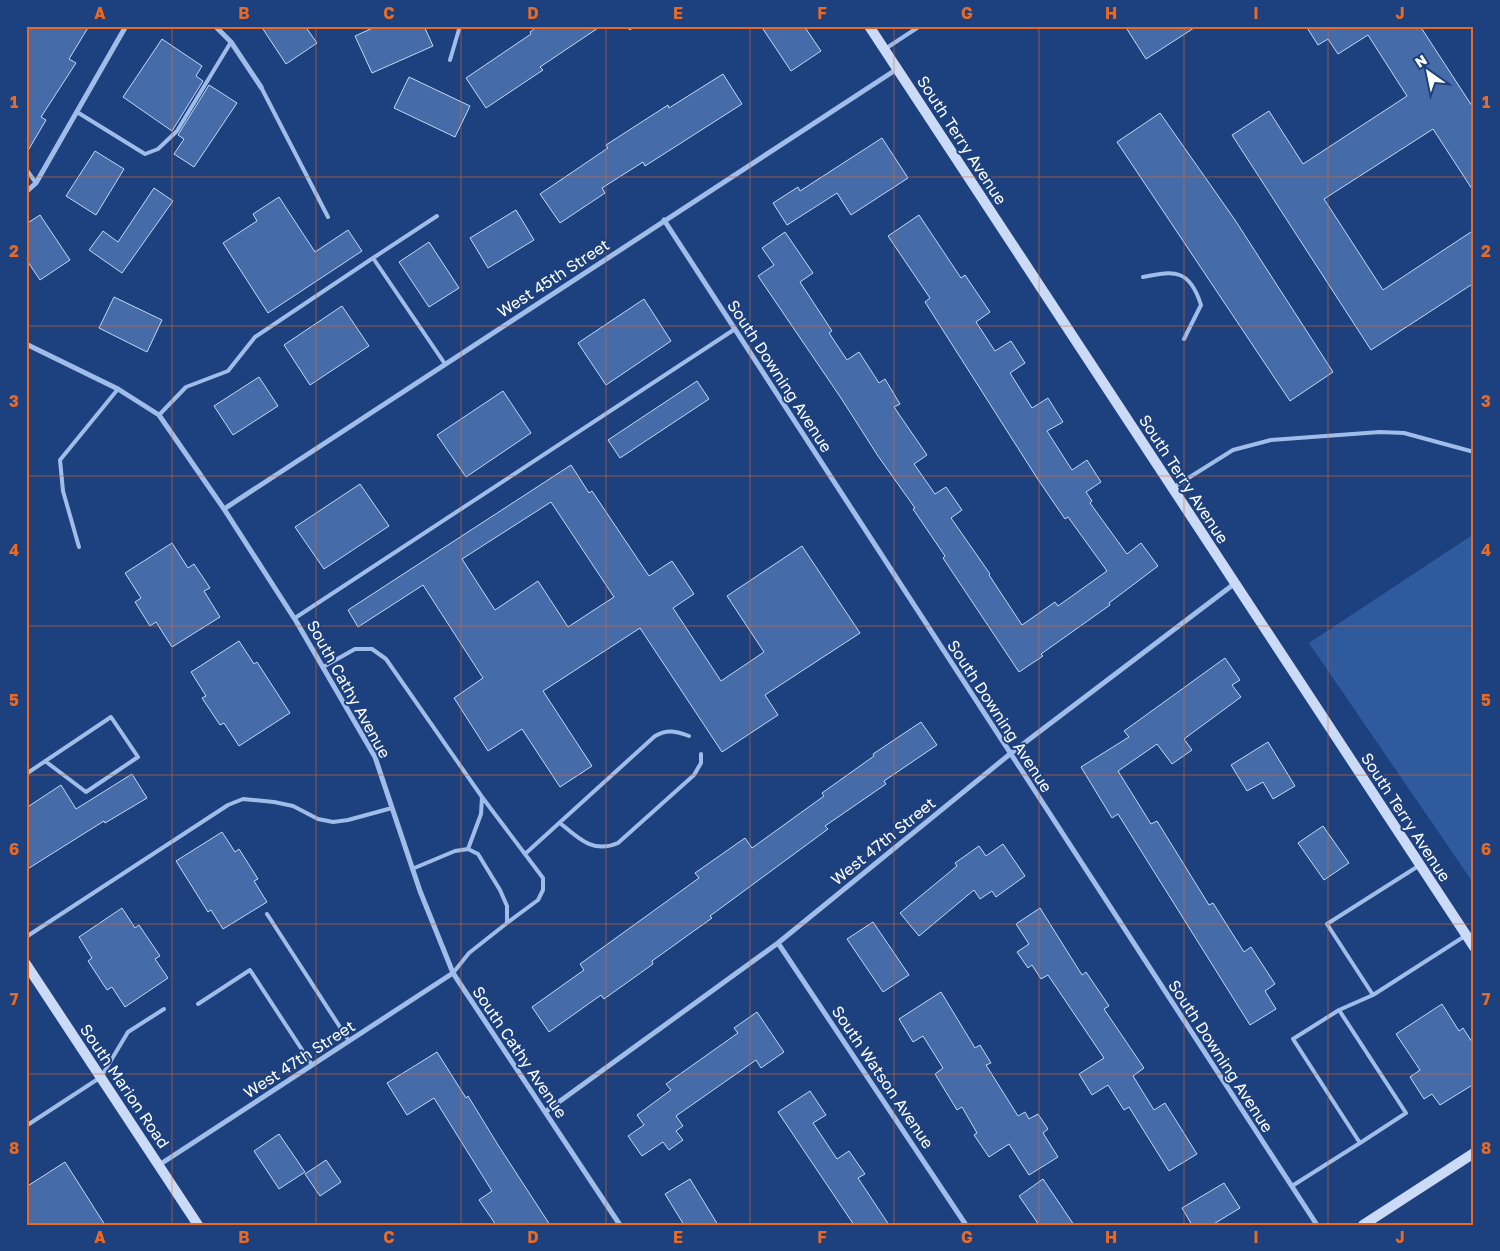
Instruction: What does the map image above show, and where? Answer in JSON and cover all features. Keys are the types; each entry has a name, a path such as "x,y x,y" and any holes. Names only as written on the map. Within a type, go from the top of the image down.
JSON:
{"street":[{"path":"26,192 36,183 126,26"},
{"path":"215,26 231,42 261,87"},
{"name":"South Terry Avenue","path":"869,26 1474,947"},
{"name":"West 45th Street","path":"224,509 897,68"},
{"name":"South Downing Avenue","path":"664,220 1317,1225"},
{"name":"South Cathy Avenue","path":"26,344 118,389 159,415 224,509 294,618 375,757 412,869 453,973 620,1225"},
{"name":"West 47th Street","path":"544,1112 778,942 1010,754 1234,584"},
{"name":"South Watson Avenue","path":"778,942 966,1225"},
{"name":"South Marion Road","path":"26,964 198,1225"},
{"name":"West 47th Street","path":"159,1165 453,973"},
{"path":"1363,1225 1474,1152"}],"lane":[{"path":"450,60 460,26"},
{"path":"884,49 920,26"},
{"path":"77,112 145,154 158,149 177,131 231,42"},
{"path":"261,87 328,217"},
{"path":"26,169 36,183"},
{"path":"159,415 186,387 228,371 255,336 437,216"},
{"path":"373,258 445,364"},
{"path":"1143,278 1166,272 1178,273 1188,280 1199,297 1201,305 1184,339"},
{"path":"294,618 735,329"},
{"path":"79,547 64,491 60,460 118,389"},
{"path":"1172,489 1233,450 1271,440 1380,432 1404,433 1474,452"},
{"path":"323,667 355,649 372,649 386,659 482,797 543,878 543,890 538,900 468,953 453,973"},
{"path":"26,774 45,761 112,717 138,758 86,792 45,761"},
{"path":"525,854 655,736 664,730 689,736"},
{"path":"560,822 577,837 592,845 608,848 618,844 694,775 701,763 701,754"},
{"path":"468,849 481,814 482,797"},
{"path":"26,937 228,805 243,799 293,806 318,819 333,822 348,820 392,808"},
{"path":"412,869 455,851 468,849 478,854 500,890 507,906 507,923"},
{"path":"1373,995 1327,924 1420,865"},
{"path":"267,914 349,1041"},
{"path":"1360,1143 1293,1039 1338,1010 1373,995 1466,935"},
{"path":"198,1004 250,970 312,1065"},
{"path":"26,1126 101,1077 128,1032 164,1009"},
{"path":"1292,1186 1406,1113 1338,1010"}],"shaded area":[{"path":"1474,534 1474,884 1309,643"}],"building":[{"path":"26,26 89,26 69,59 76,63 41,117 46,120 26,154"},
{"path":"261,26 305,26 317,43 286,64"},
{"path":"377,26 424,26 433,46 372,73 355,36"},
{"path":"538,26 601,26 540,67 543,70 486,108 466,78 531,34 530,32"},
{"path":"761,26 804,26 821,51 791,71"},
{"path":"1125,26 1197,26 1146,59"},
{"path":"1306,26 1420,26 1474,109 1474,192 1433,129 1324,199 1383,290 1474,230 1474,283 1371,350 1232,135 1269,111 1303,164 1407,96 1368,35 1338,54 1328,39 1318,45"},
{"path":"162,39 202,66 196,76 203,81 172,131 123,97"},
{"path":"723,74 742,104 645,166 643,162 602,188 605,193 560,223 540,194 608,148 606,145 668,105 669,108"},
{"path":"409,77 470,106 455,137 394,108"},
{"path":"209,85 237,103 194,167 174,154 184,139 178,135"},
{"path":"1160,113 1235,220 1333,372 1290,401 1117,142"},
{"path":"882,138 908,178 851,215 837,193 787,225 773,203 798,187 800,191"},
{"path":"95,151 124,169 96,215 66,196"},
{"path":"154,188 173,201 122,273 89,250 103,231 118,242"},
{"path":"279,197 315,252 348,230 362,251 268,313 223,243 257,221 253,214"},
{"path":"516,210 534,240 488,268 470,238"},
{"path":"40,215 70,260 40,280 26,259 26,224"},
{"path":"919,215 961,278 965,275 990,312 976,322 995,351 1011,341 1025,363 1010,373 1032,408 1048,398 1063,422 1047,431 1072,470 1087,460 1101,482 1086,492 1092,501 1090,503 1127,554 1141,543 1158,566 1109,603 1110,605 1019,672 943,558 945,556 913,509 915,508 758,276 774,265 762,248 785,232 813,273 800,282 832,331 829,333 847,360 859,352 879,383 885,379 900,404 894,407 927,455 914,464 935,494 946,487 962,510 951,518 990,574 1022,625 1055,602 1058,606 1107,571 1068,517 1065,519 1037,478 925,302 930,298 888,236"},
{"path":"429,242 459,288 429,307 399,262"},
{"path":"114,297 162,320 147,352 99,328"},
{"path":"644,299 671,341 606,385 578,343"},
{"path":"342,306 369,346 310,385 284,345"},
{"path":"259,377 278,406 233,435 214,406"},
{"path":"697,381 709,399 620,458 608,440"},
{"path":"503,391 531,433 466,477 437,435"},
{"path":"571,465 589,493 592,491 649,576 672,561 694,594 673,608 721,681 764,652 727,596 802,546 860,633 765,695 778,715 722,752 640,628 543,691 592,766 560,787 522,729 488,751 454,698 483,678 423,585 358,627 348,610","holes":["551,502 614,597 568,627 538,581 495,610 462,559"]},
{"path":"360,484 389,526 324,569 295,527"},
{"path":"172,543 188,568 194,564 210,588 204,591 220,617 172,647 156,622 150,626 135,602 141,598 125,573"},
{"path":"239,641 254,664 257,662 290,713 239,746 224,723 220,725 202,698 206,696 191,672"},
{"path":"1225,658 1240,680 1232,685 1241,697 1184,739 1192,750 1172,764 1157,744 1118,771 1151,824 1157,821 1209,905 1213,903 1244,952 1251,947 1275,984 1265,991 1276,1009 1250,1025 1118,814 1112,818 1081,767 1129,737 1124,731"},
{"path":"921,722 937,745 884,781 886,784 825,826 828,829 710,916 712,918 652,961 653,964 604,999 601,995 549,1032 532,1007 584,970 580,964 699,878 695,873 745,838 752,848 824,796 822,793 874,756 873,754"},
{"path":"1268,742 1295,786 1273,799 1263,782 1247,791 1231,765"},
{"path":"132,774 147,798 105,823 104,821 26,870 26,808 61,785 76,809"},
{"path":"1323,826 1349,863 1324,880 1298,843"},
{"path":"222,832 235,852 239,849 258,879 254,881 267,902 223,929 211,910 208,912 176,861"},
{"path":"1003,844 1025,876 996,897 992,891 980,899 974,890 919,936 900,913 957,866 955,863 979,846 986,856"},
{"path":"122,908 135,928 139,925 160,956 155,959 168,978 125,1007 112,987 107,990 88,961 92,958 79,937"},
{"path":"1040,908 1082,975 1086,972 1109,1006 1104,1009 1144,1068 1133,1076 1154,1110 1165,1103 1197,1154 1169,1171 1129,1107 1124,1110 1108,1085 1092,1095 1079,1074 1104,1058 1048,975 1041,979 1032,965 1028,968 1017,952 1029,944 1016,924"},
{"path":"873,922 909,975 883,992 847,939"},
{"path":"941,992 975,1048 980,1045 991,1063 986,1065 1018,1116 1025,1112 1029,1119 1038,1114 1048,1129 1043,1133 1058,1157 1029,1175 1009,1144 989,1157 974,1135 977,1133 962,1107 957,1110 935,1074 943,1068 923,1036 913,1042 899,1019"},
{"path":"1442,1004 1459,1031 1463,1028 1474,1045 1474,1084 1440,1105 1432,1094 1424,1099 1410,1077 1420,1070 1396,1034"},
{"path":"757,1012 784,1052 761,1068 756,1060 676,1116 683,1126 676,1131 683,1140 669,1150 663,1142 642,1156 628,1136 644,1125 637,1115 671,1090 666,1084 738,1033 734,1028"},
{"path":"437,1052 466,1098 468,1096 550,1225 496,1225 479,1200 492,1191 434,1098 407,1115 387,1083"},
{"path":"810,1091 826,1115 813,1123 837,1159 849,1151 865,1174 858,1178 889,1225 854,1225 778,1112"},
{"path":"279,1134 305,1172 279,1189 254,1151"},
{"path":"326,1160 341,1182 320,1196 305,1174"},
{"path":"65,1162 105,1225 26,1225 26,1187"},
{"path":"690,1179 718,1225 684,1225 665,1194"},
{"path":"1043,1179 1074,1225 1039,1225 1019,1196"},
{"path":"1224,1183 1240,1208 1212,1225 1192,1225 1182,1208"}]}
